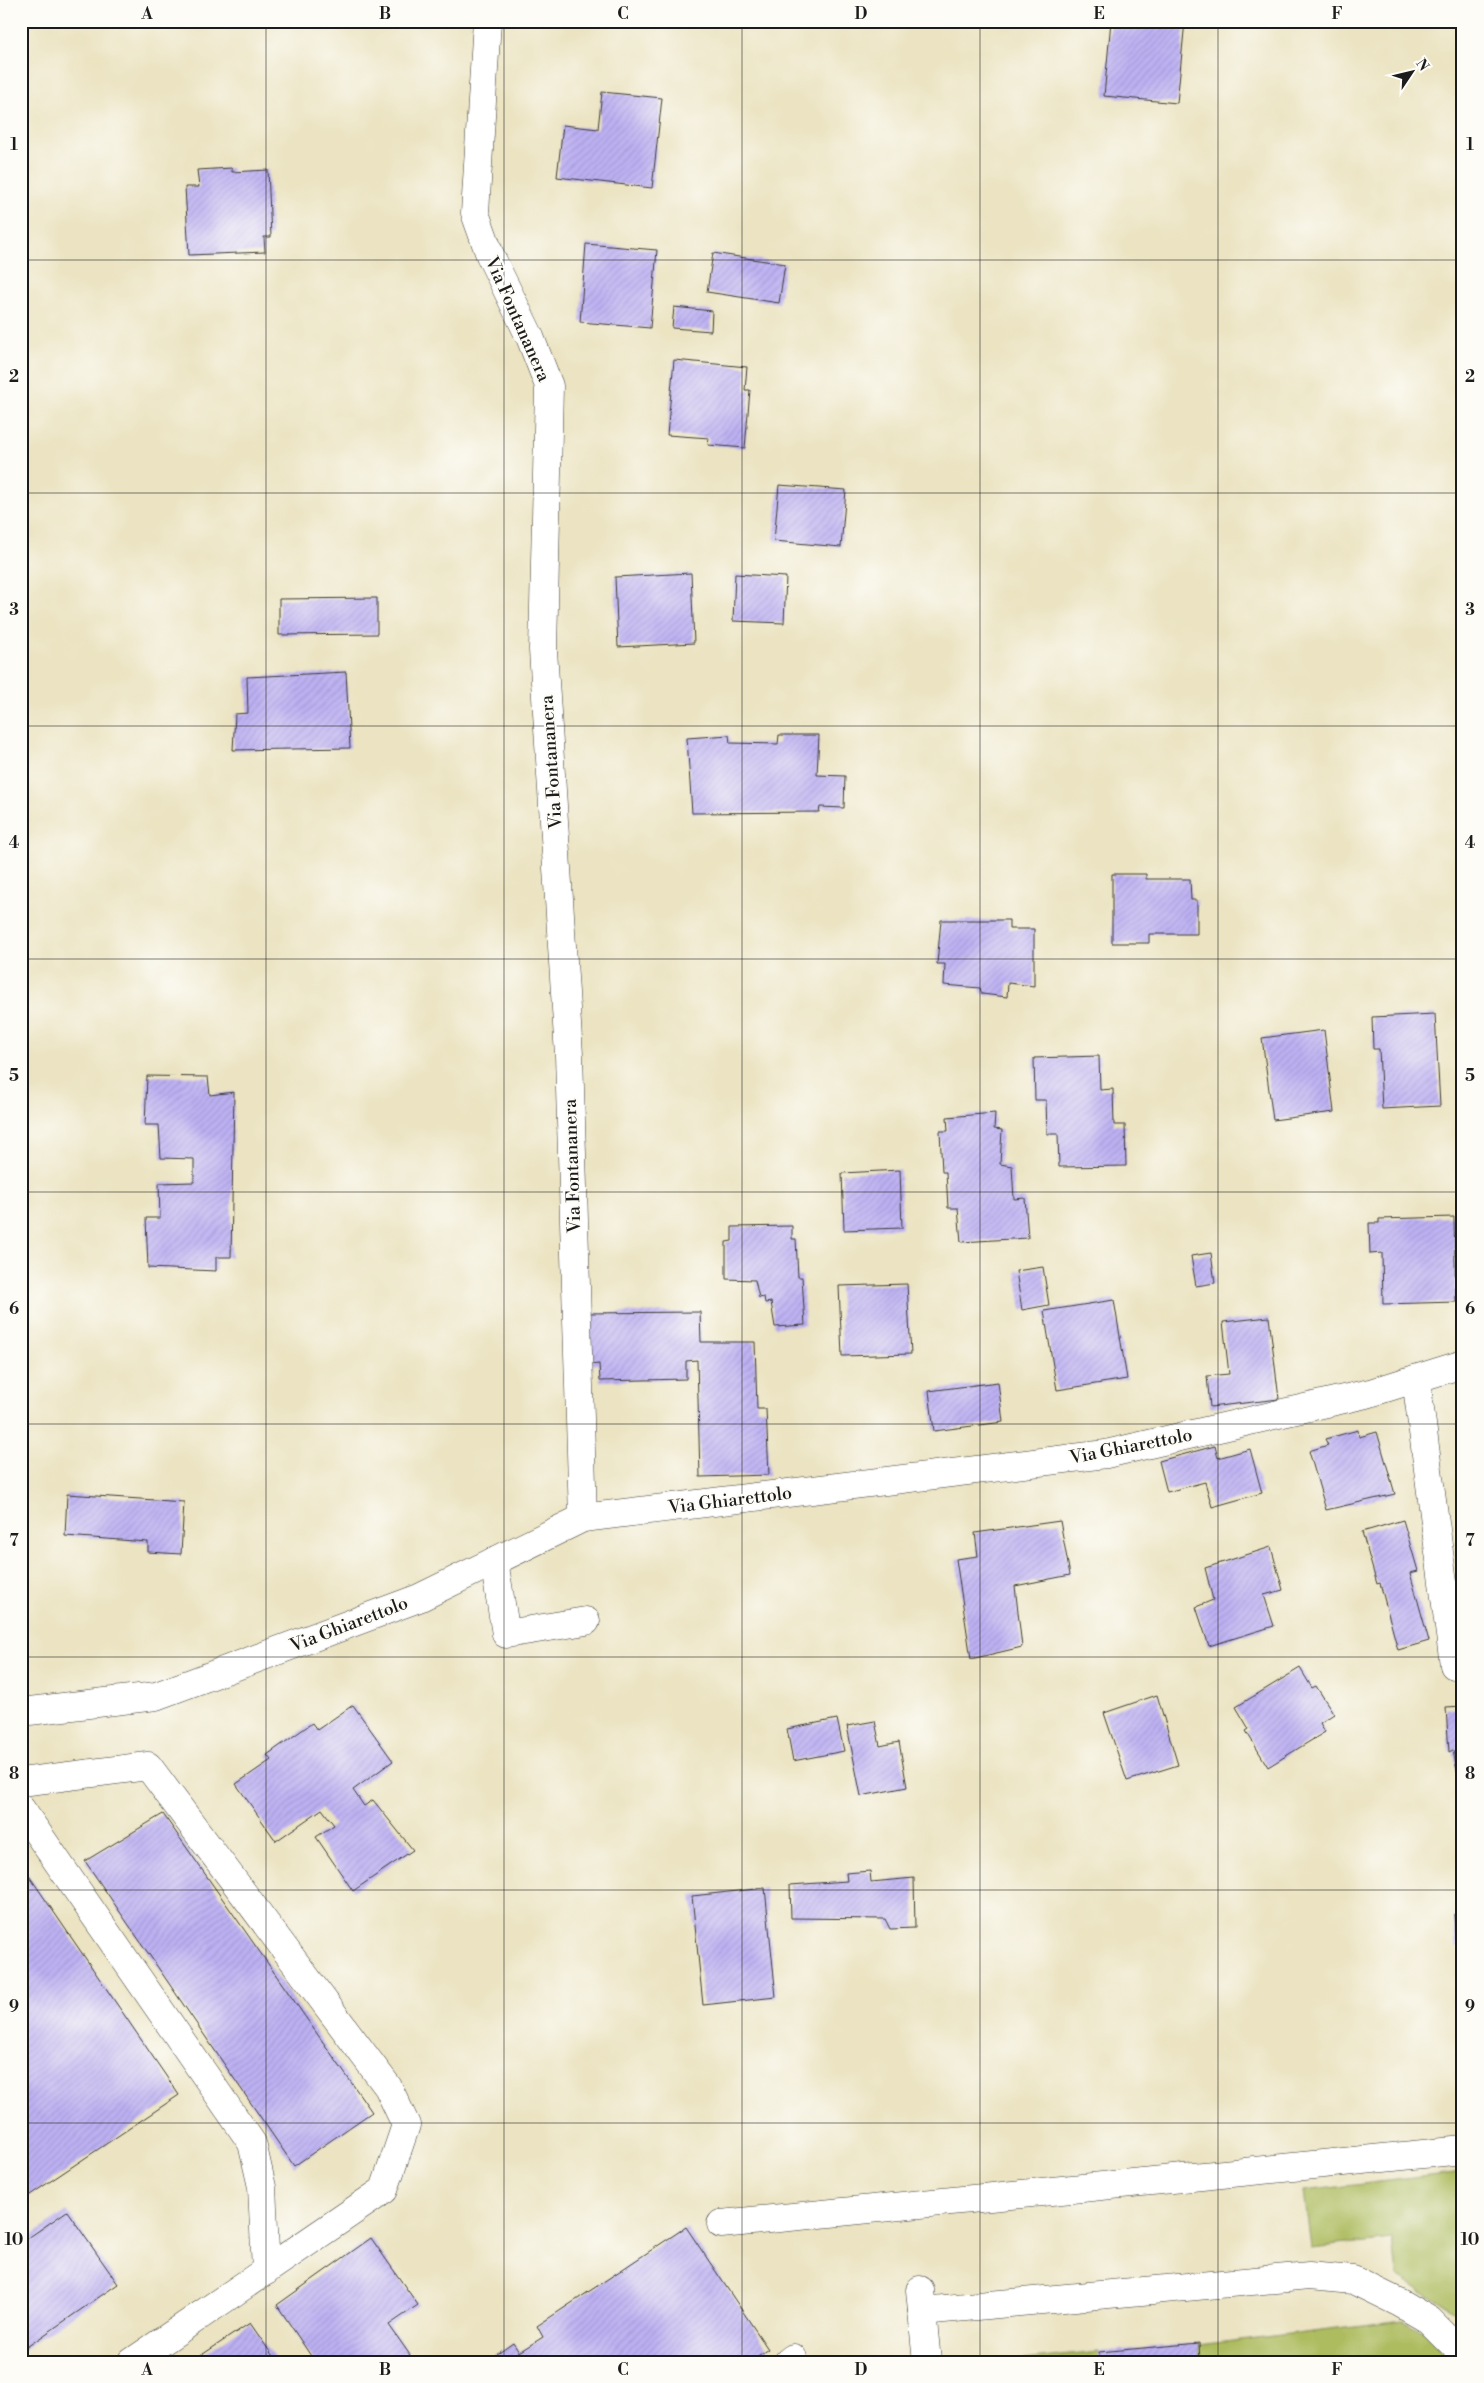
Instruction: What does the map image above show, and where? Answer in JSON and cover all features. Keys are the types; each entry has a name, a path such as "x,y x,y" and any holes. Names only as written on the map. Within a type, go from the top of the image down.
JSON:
{"street":[{"name":"Via Fontananera","path":"487,21 475,213 490,255 530,337 549,386 544,650 569,1055 583,1518"},
{"name":"Via Ghiarettolo","path":"21,1712 156,1696 419,1598 583,1518 1106,1454 1370,1393 1463,1364"},
{"path":"1416,1379 1454,1665 1463,1665"},
{"path":"494,1561 506,1634 586,1621"},
{"path":"21,1782 148,1766 388,2087 406,2125 384,2190 132,2362"},
{"path":"21,1809 252,2143 262,2187 266,2271"},
{"path":"721,2224 1463,2150"},
{"path":"927,2362 921,2301 1310,2276 1353,2280 1429,2320 1463,2358"}],"green space":[{"path":"1463,2172 1463,2317 1397,2276 1393,2239 1311,2248 1304,2191"},
{"path":"1404,2320 1427,2334 1452,2362 1200,2362 1199,2345"},
{"path":"1099,2352 1100,2362 1003,2362"}],"building":[{"path":"1111,21 1185,21 1177,103 1104,96"},
{"path":"602,92 662,98 652,188 557,177 563,125 598,129"},
{"path":"232,168 232,172 268,170 271,237 264,237 265,252 189,255 185,187 199,187 197,170"},
{"path":"586,244 657,250 650,328 580,322"},
{"path":"713,253 785,264 779,303 707,292"},
{"path":"674,307 712,311 711,331 672,328"},
{"path":"674,360 747,367 745,390 750,390 745,448 708,445 709,438 667,435"},
{"path":"779,485 846,490 841,547 774,541"},
{"path":"691,573 694,643 618,647 615,577"},
{"path":"735,574 786,577 784,623 733,621"},
{"path":"377,598 377,634 279,635 279,599"},
{"path":"346,672 350,748 233,750 235,714 248,713 247,677"},
{"path":"729,735 730,743 778,744 779,735 819,735 817,775 845,776 844,808 820,807 819,812 692,813 687,738"},
{"path":"1112,874 1146,874 1146,879 1190,879 1191,900 1197,900 1197,934 1149,934 1149,943 1112,943"},
{"path":"941,920 1009,920 1009,929 1034,929 1034,986 1008,983 1007,997 982,994 980,988 944,985 945,964 937,964"},
{"path":"1435,1014 1440,1106 1382,1109 1379,1049 1373,1049 1372,1017"},
{"path":"1324,1030 1334,1112 1273,1120 1262,1038"},
{"path":"1099,1056 1100,1090 1113,1089 1114,1125 1125,1125 1126,1166 1059,1167 1058,1134 1047,1134 1046,1100 1035,1100 1034,1058"},
{"path":"147,1076 208,1077 210,1095 234,1092 231,1257 216,1257 216,1271 148,1268 146,1218 160,1218 159,1183 194,1182 194,1159 161,1158 159,1125 145,1125"},
{"path":"995,1113 994,1129 1002,1130 1000,1164 1012,1166 1014,1199 1025,1198 1028,1238 961,1242 958,1208 948,1208 946,1172 942,1172 940,1131 948,1131 947,1117"},
{"path":"900,1170 902,1228 844,1230 842,1173"},
{"path":"1454,1217 1456,1302 1383,1304 1382,1253 1370,1254 1369,1223 1379,1223 1379,1219"},
{"path":"792,1226 792,1239 796,1239 798,1277 802,1277 805,1325 775,1327 771,1302 765,1303 764,1297 759,1298 755,1280 726,1279 726,1242 732,1241 732,1227"},
{"path":"1211,1253 1215,1283 1196,1286 1191,1256"},
{"path":"1043,1267 1049,1305 1022,1310 1016,1271"},
{"path":"907,1284 911,1354 842,1356 839,1286"},
{"path":"1114,1300 1127,1379 1057,1390 1044,1311"},
{"path":"700,1312 701,1342 755,1342 757,1409 766,1409 769,1475 700,1477 697,1360 686,1361 686,1379 600,1381 599,1364 588,1365 587,1313"},
{"path":"1269,1317 1279,1399 1210,1407 1207,1376 1229,1374 1223,1322"},
{"path":"998,1382 1003,1422 934,1431 929,1391"},
{"path":"1358,1430 1359,1437 1377,1432 1395,1494 1326,1510 1309,1451 1328,1445 1325,1439"},
{"path":"1215,1446 1218,1458 1250,1449 1262,1493 1212,1507 1205,1482 1167,1492 1159,1461"},
{"path":"67,1494 184,1502 181,1554 148,1552 148,1542 65,1536"},
{"path":"1403,1520 1418,1571 1410,1573 1429,1641 1398,1650 1380,1583 1377,1584 1362,1532"},
{"path":"1060,1521 1070,1575 1015,1586 1022,1647 971,1659 956,1559 978,1556 975,1533"},
{"path":"1271,1547 1283,1590 1264,1595 1274,1626 1209,1646 1196,1607 1213,1600 1205,1568"},
{"path":"1300,1668 1312,1688 1316,1686 1334,1714 1320,1723 1325,1732 1268,1767 1246,1731 1249,1729 1236,1707"},
{"path":"1157,1695 1178,1765 1127,1781 1104,1713"},
{"path":"353,1705 393,1761 353,1790 364,1806 373,1800 413,1850 353,1891 316,1837 334,1825 322,1809 276,1841 236,1784 271,1760 267,1755 312,1723 317,1730"},
{"path":"1463,1707 1463,1786 1460,1787 1453,1750 1449,1752 1446,1708"},
{"path":"837,1719 844,1751 793,1761 787,1729"},
{"path":"875,1721 880,1746 899,1742 907,1787 861,1796 847,1726"},
{"path":"163,1814 372,2112 294,2166 85,1861"},
{"path":"1463,1818 1463,1854 1461,1854 1457,1819"},
{"path":"21,1864 179,2095 21,2201"},
{"path":"870,1871 871,1882 914,1878 915,1928 890,1929 885,1919 791,1918 790,1885 847,1881 846,1873"},
{"path":"765,1888 776,1997 703,2005 692,1896"},
{"path":"1463,1914 1463,1946 1456,1947 1454,1915"},
{"path":"67,2211 118,2284 21,2351 21,2243"},
{"path":"686,2227 768,2349 749,2362 486,2362 513,2343 519,2352 543,2337 537,2326"},
{"path":"371,2238 418,2305 389,2325 410,2355 400,2362 315,2362 277,2305"},
{"path":"250,2323 277,2362 191,2362"},
{"path":"1199,2343 1200,2362 1099,2362 1099,2352"}]}
